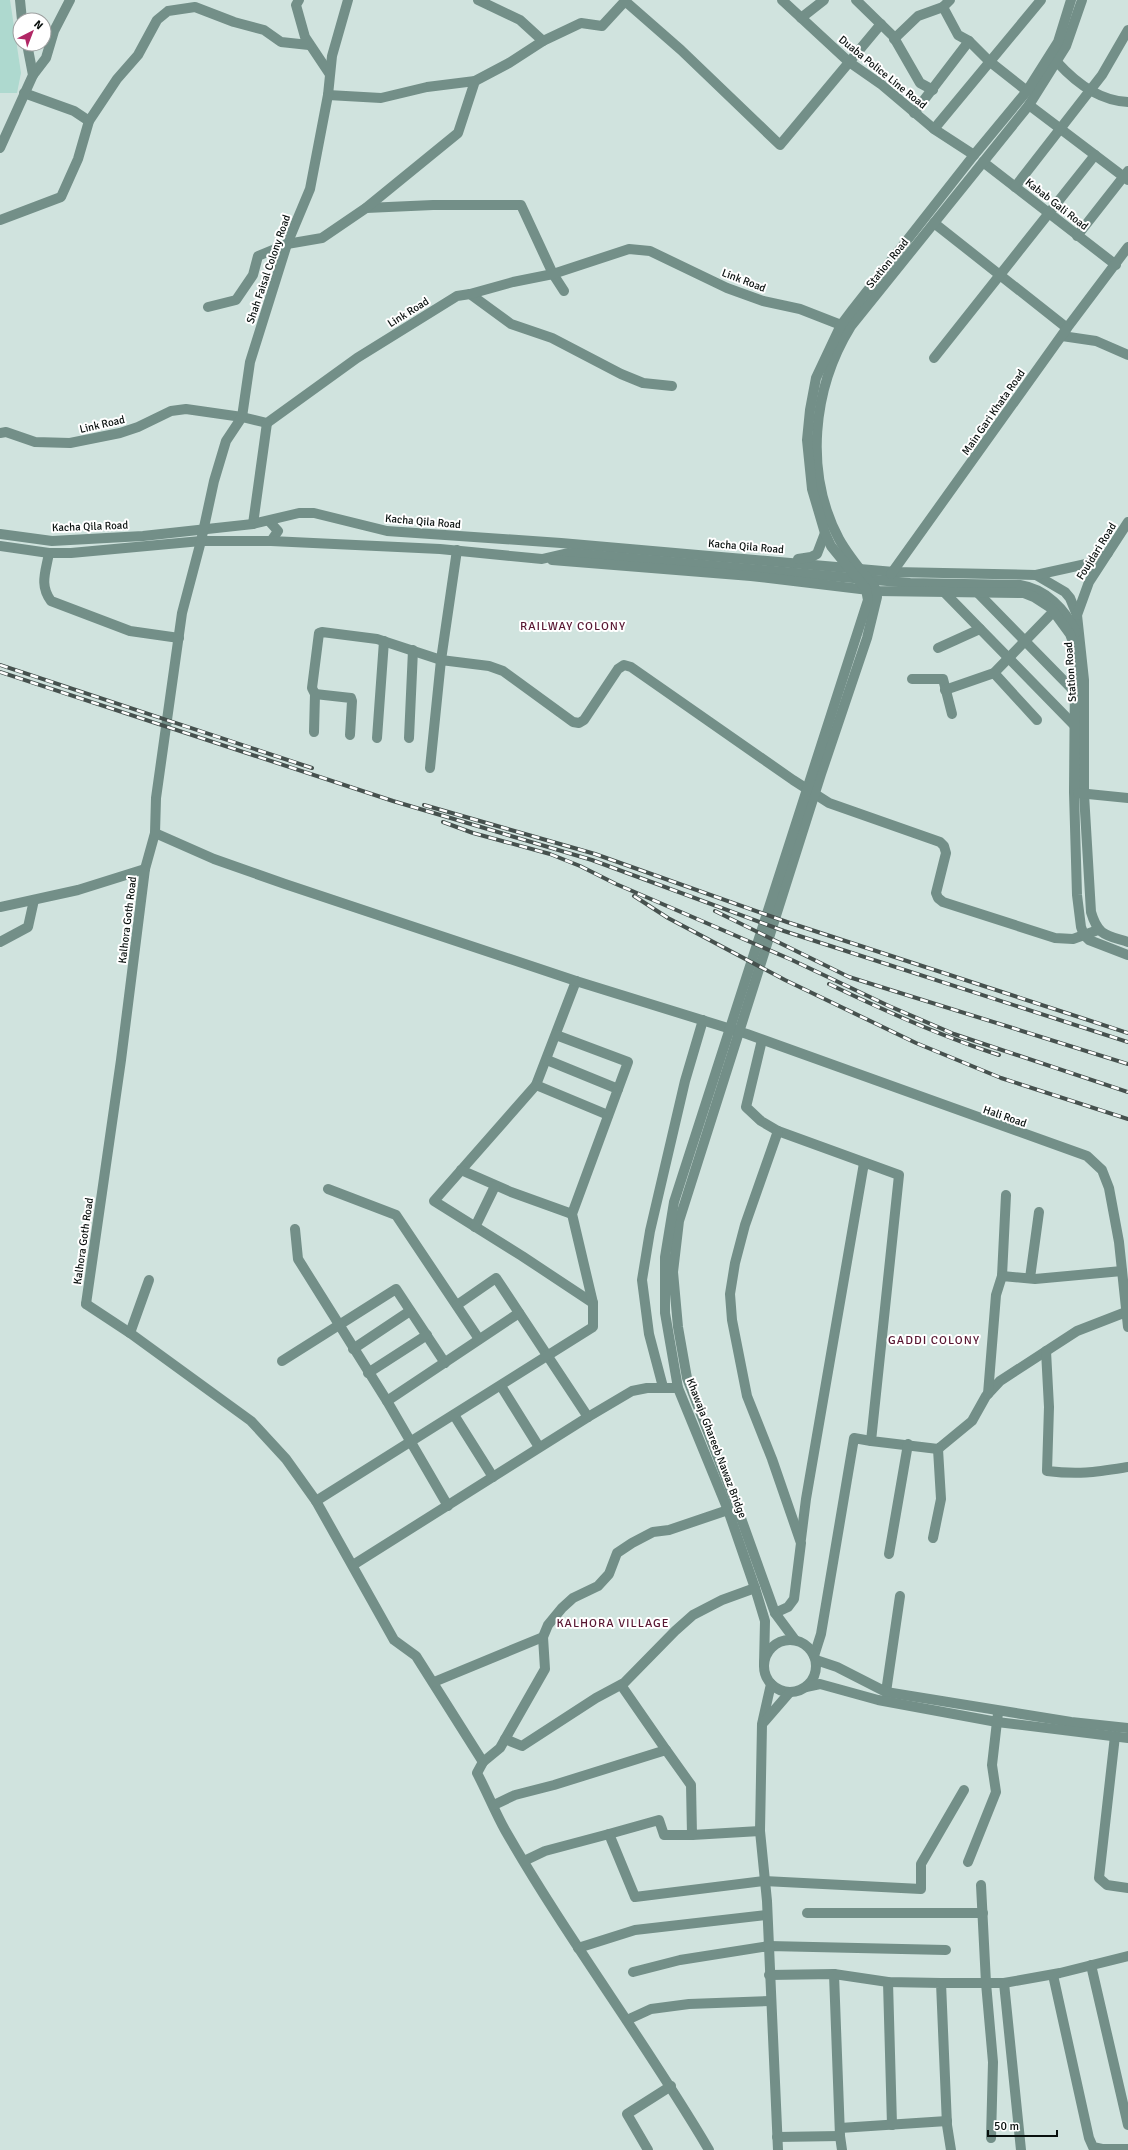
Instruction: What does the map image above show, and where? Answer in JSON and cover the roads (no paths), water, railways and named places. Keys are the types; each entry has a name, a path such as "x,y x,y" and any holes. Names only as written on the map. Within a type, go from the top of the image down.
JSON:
{"street":[{"path":"20,0 21,12"},
{"path":"0,148 33,75 46,58 54,32 70,0"},
{"path":"299,0 296,6 305,37 329,73"},
{"name":"Shah Faisal Colony Road","path":"201,542 214,481 226,440 242,417 250,362 287,244 310,189 328,95 329,73 332,56 348,0"},
{"path":"478,0 520,20 543,41"},
{"name":"Duaba Police Line Road","path":"782,0 849,62 882,85 934,129 974,155"},
{"path":"801,18 824,0"},
{"path":"856,0 894,38 920,84 933,90"},
{"path":"934,129 1041,0"},
{"name":"Station Road","path":"1071,0 1058,42 1028,91 974,155 841,325 816,378 808,433 807,453 812,489 824,532 831,546 847,568 866,589 877,591 1024,593 1034,597 1054,611 1076,641 1084,680 1084,794 1090,901 1098,930"},
{"name":"Station Road","path":"877,591 859,569 838,538 827,510 819,481 817,436 822,398 831,370 851,326 1029,105 1058,62 1066,46 1082,0"},
{"path":"328,95 381,98 427,87 475,81 509,64 543,41 581,23 602,26 626,1 780,145 881,24"},
{"path":"894,38 918,16 946,4 958,35 969,42 989,61 1028,91"},
{"path":"0,220 62,197 78,159 89,121 117,79 138,55 157,20 168,11 195,7 234,22 264,30 281,42 309,45"},
{"path":"1015,187 1090,90 1110,62 1128,30"},
{"path":"914,113 969,42"},
{"path":"29,52 33,75"},
{"path":"1058,62 1067,73 1096,95 1128,102"},
{"path":"208,307 236,300 253,275 258,256 287,244 322,238 366,208 458,133 475,81"},
{"path":"24,93 74,111 89,121"},
{"path":"1029,105 1095,155 1126,176 1077,236"},
{"path":"934,358 1095,155"},
{"name":"Kabab Gali Road","path":"983,162 1116,265"},
{"path":"366,208 433,205 521,205 553,274 564,292"},
{"path":"934,223 999,275 1064,332 1096,341 1128,355"},
{"name":"Main Gari Khata Road","path":"877,591 894,572 1064,332 1116,265 1128,247"},
{"name":"Link Road","path":"0,433 6,432 35,442 70,443 138,428 171,412 186,409 242,417 267,423 357,358 457,296 553,274 629,249 650,251 727,288 763,301 800,309 841,325"},
{"path":"470,294 512,324 552,338 621,374 643,384 672,386"},
{"path":"253,524 267,423"},
{"name":"Kacha Qila Road","path":"0,534 52,541 143,536 204,528 253,524 299,513 314,513 387,531 540,542 847,568"},
{"path":"269,521 278,531 271,541"},
{"name":"Foujdari Road","path":"1074,620 1089,582 1128,522"},
{"path":"776,561 802,559 815,555 819,551 824,532"},
{"path":"0,546 49,553 109,551 201,542 271,541 457,550 542,559 750,576 866,589 868,595 866,611 817,772 719,1078"},
{"name":"Kalhora Goth Road","path":"130,1333 86,1304 121,1060 145,869 155,833 156,798 182,613 201,542"},
{"path":"540,542 568,553 910,583 1027,586 1048,597 1074,620"},
{"path":"430,768 441,660 457,550"},
{"path":"49,553 44,592 51,600 130,631 179,638"},
{"path":"542,559 568,553"},
{"path":"847,568 894,572 1036,575 1078,566 1108,553"},
{"path":"1036,575 1064,592 1070,598 1076,641"},
{"path":"817,772 867,638 877,591"},
{"path":"944,592 1075,726"},
{"path":"977,592 1075,692"},
{"path":"945,690 994,674 1054,611"},
{"path":"938,648 980,629"},
{"path":"314,732 315,694 312,688 319,633 322,632 384,641 441,660 489,666 503,671 573,722 584,720 618,669 624,665 631,667 792,780 829,803 940,842 944,846 946,853 936,893 938,898 943,902 1055,938 1073,939 1098,930 1104,935 1128,942"},
{"path":"377,738 384,641"},
{"name":"Station Road","path":"1076,641 1074,792 1078,910 1084,935"},
{"path":"409,738 413,650"},
{"path":"994,674 1037,720"},
{"path":"912,679 943,679 952,714"},
{"path":"315,694 351,698 350,735"},
{"path":"1074,792 1128,798"},
{"name":"Hali Road","path":"155,833 214,859 285,884 576,981 747,1034 1087,1156 1102,1170 1109,1188 1122,1271 1128,1327"},
{"path":"0,907 78,890 145,869"},
{"path":"0,942 28,927 34,900"},
{"path":"1084,935 1098,944 1128,955"},
{"path":"576,981 547,1060 536,1085 434,1201 593,1303"},
{"path":"663,1387 649,1334 642,1280 650,1231 685,1081 703,1020"},
{"path":"316,1501 593,1327 593,1303 572,1214 628,1062 556,1035"},
{"path":"762,1040 746,1107 761,1121 778,1131 899,1175 872,1441"},
{"path":"547,1060 618,1089"},
{"name":"Khawaja Ghareeb Nawaz Bridge","path":"719,1078 700,1154 678,1229 673,1272 678,1327 687,1378 737,1506 775,1613 795,1640"},
{"name":"Khawaja Ghareeb Nawaz Bridge","path":"719,1078 674,1202 665,1257 665,1313 678,1388 728,1510 755,1588 764,1621 764,1665"},
{"path":"536,1085 608,1115"},
{"path":"778,1131 745,1225 735,1263 730,1294 747,1396 772,1459 801,1543"},
{"path":"775,1613 788,1607 794,1599 806,1499 864,1163"},
{"path":"462,1170 495,1186 572,1214"},
{"path":"475,1227 495,1186"},
{"path":"328,1189 396,1215 480,1339"},
{"path":"988,1394 996,1295 1002,1276 1006,1195"},
{"path":"1030,1278 1039,1212"},
{"path":"295,1228 298,1259 368,1373 387,1401 448,1506"},
{"path":"1002,1276 1030,1278 1122,1271"},
{"path":"457,1305 496,1278 588,1417"},
{"path":"149,1280 130,1333 251,1421 286,1459 316,1501 394,1640 416,1656 434,1682 483,1762"},
{"path":"282,1361 396,1290 445,1363"},
{"path":"353,1349 410,1311"},
{"path":"806,1687 815,1672 815,1658 821,1634 854,1438 938,1449 972,1421 988,1394 1000,1381 1077,1331 1126,1312"},
{"path":"387,1401 519,1313"},
{"path":"368,1373 427,1335"},
{"path":"1046,1351 1049,1407 1047,1471 1072,1474 1093,1474 1128,1467"},
{"path":"501,1386 539,1447"},
{"path":"353,1565 539,1447 632,1392 647,1388 678,1388"},
{"path":"454,1415 493,1477"},
{"path":"889,1554 908,1444"},
{"path":"933,1538 941,1499 938,1449"},
{"path":"709,2150 671,2086 578,1948 504,1829 494,1805 477,1773 483,1762 500,1748 545,1669 543,1637 548,1625 562,1608 574,1598 598,1586 609,1574 617,1553 653,1532 669,1530 728,1510"},
{"path":"505,1739 522,1746 620,1685 693,1615 722,1600 755,1588"},
{"path":"886,1692 900,1596"},
{"path":"434,1682 543,1637"},
{"path":"1128,1728 998,1711 886,1692 815,1658 803,1643 795,1640 782,1641 770,1648 764,1665 767,1678 771,1684 783,1691 790,1692 820,1684 878,1700 998,1722 1128,1738"},
{"path":"771,1684 762,1724 760,1831 769,1946 770,2001 778,2150"},
{"path":"620,1685 691,1786 692,1835"},
{"path":"762,1724 790,1692"},
{"path":"968,1862 996,1792 992,1765 998,1722 998,1711"},
{"path":"1115,1736 1099,1878 1107,1885 1128,1888"},
{"path":"494,1805 515,1795 554,1785 666,1750"},
{"path":"609,1834 635,1897 764,1880 921,1889 921,1864 964,1790"},
{"path":"524,1861 545,1851 659,1820 664,1835 760,1831"},
{"path":"981,1885 986,1983 994,2062 991,2138"},
{"path":"806,1912 983,1913"},
{"path":"578,1948 635,1930 767,1915"},
{"path":"633,1972 680,1960 769,1946 946,1950"},
{"path":"770,1975 834,1974 888,1982 941,1984 986,1983 1053,1975 1128,1956"},
{"path":"1091,1966 1128,2125"},
{"path":"834,1974 842,2150"},
{"path":"1053,1975 1089,2138 1093,2147 1102,2149 1128,2149"},
{"path":"888,1982 892,2125"},
{"path":"1004,1982 1021,2150"},
{"path":"941,1984 947,2121 951,2150"},
{"path":"627,2020 651,2009 689,2004 770,2001"},
{"path":"648,2150 627,2114 671,2086"},
{"path":"777,2137 947,2121"}],"railway":[{"path":"0,665 312,768"},
{"path":"0,672 393,801 592,860 784,931 1128,1042"},
{"path":"424,805 595,854 787,922 1128,1033"},
{"path":"443,822 473,833 550,854 580,866 616,884 792,960 889,1006 954,1034 1128,1092"},
{"path":"634,896 668,918 785,980 916,1043 1001,1078 1128,1119"},
{"path":"715,911 849,977 1128,1064"},
{"path":"829,984 871,1004 955,1040 999,1055"}],"district":[{"name":"RAILWAY COLONY","path":"573,626"},
{"name":"GADDI COLONY","path":"934,1340"},
{"name":"KALHORA VILLAGE","path":"613,1623"}]}
